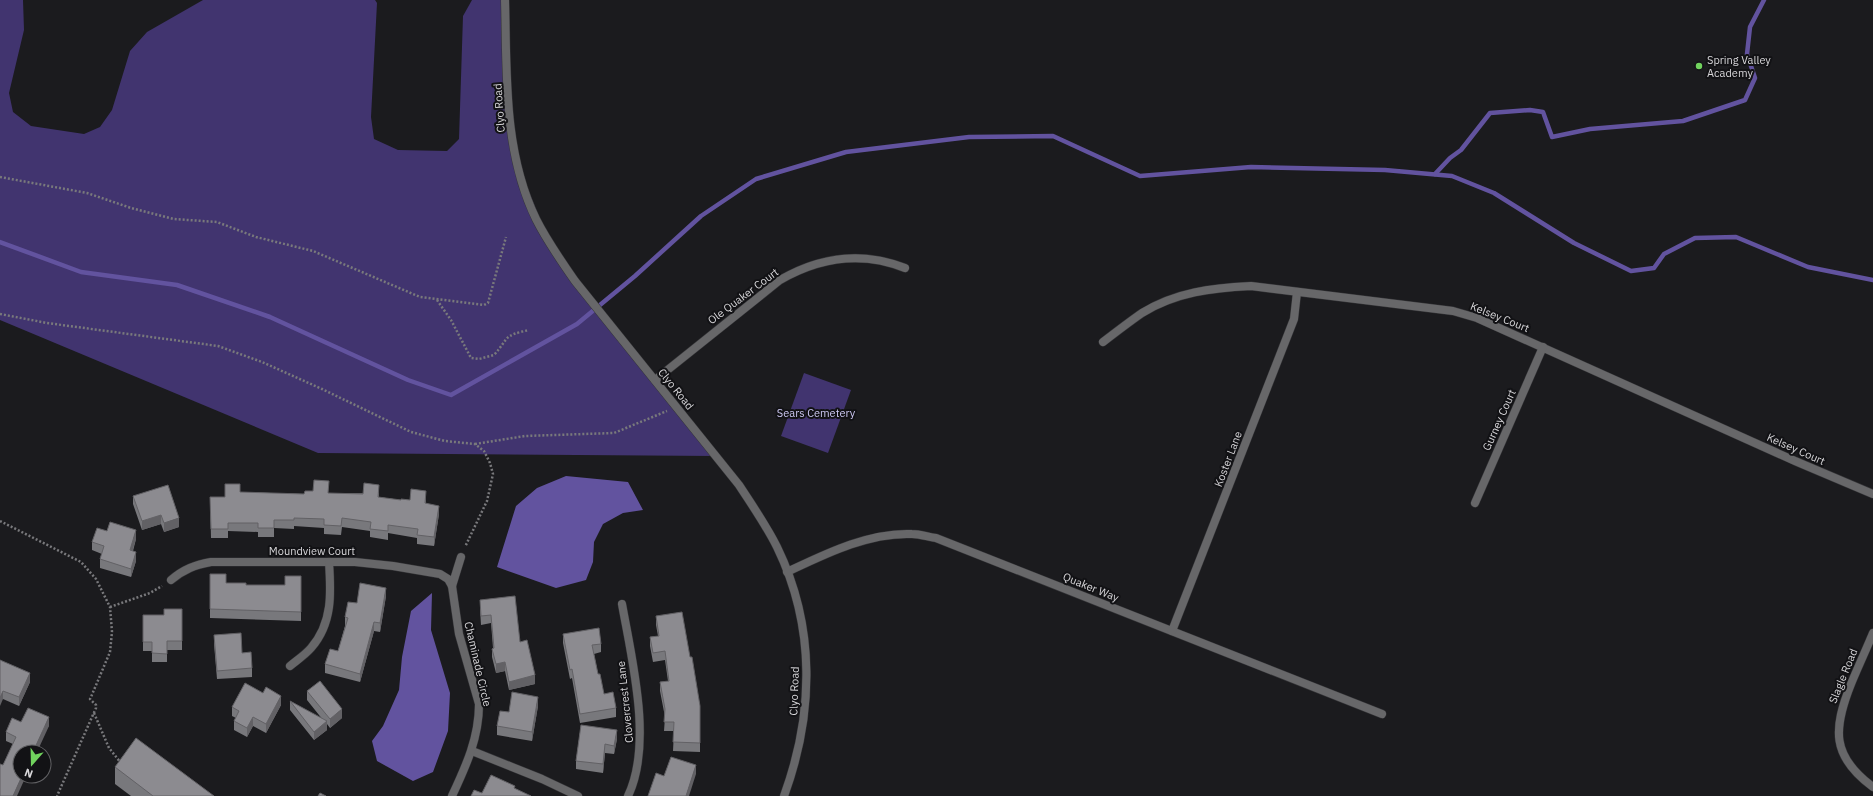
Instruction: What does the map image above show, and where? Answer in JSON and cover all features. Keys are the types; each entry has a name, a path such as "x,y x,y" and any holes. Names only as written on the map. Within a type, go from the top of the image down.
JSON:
{"street":[{"name":"Clyo Road","path":"505,0 511,129 515,157 522,184 536,218 551,246 575,281 739,485 759,515 777,547 787,572 796,600 802,628 806,660 806,699 801,742 784,796"},
{"name":"Ole Quaker Court","path":"655,380 780,280 796,271 818,263 854,258 870,258 887,261 905,268"},
{"name":"Kelsey Court","path":"1103,342 1142,313 1162,302 1185,293 1218,288 1251,286 1453,311 1477,318 1795,461 1873,494"},
{"name":"Koster Lane","path":"1172,631 1294,319 1297,292"},
{"name":"Gurney Court","path":"1474,502 1543,347"},
{"name":"Quaker Way","path":"787,572 816,558 862,541 882,536 914,534 936,538 1382,714"},
{"name":"Chaminade Circle","path":"452,796 472,751 476,734 478,704 459,634 452,586 461,557"},
{"name":"Moundview Court","path":"171,580 181,571 192,566 211,562 329,562 378,564 440,574 448,579 452,586"},
{"path":"290,666 311,649 320,636 326,623 330,610 329,562"},
{"name":"Clovercrest Lane","path":"622,604 632,659 641,728 636,776 628,796"},
{"name":"Slagle Road","path":"1873,633 1842,708 1838,735 1844,755 1850,766 1860,778 1873,787"},
{"path":"472,751 542,779 578,796"}],"path":[{"path":"0,176 87,193 131,208 174,219 217,222 256,237 313,251 420,297 484,306 488,303 506,237"},
{"path":"437,299 451,320 471,358 479,359 494,355 506,337 510,334 528,330"},
{"path":"0,314 48,323 218,346 262,362 410,432 445,440 475,444 525,436 614,433 676,407"},
{"path":"461,557 487,501 493,474 490,463 484,451 475,444"},
{"path":"0,521 81,562 96,579 110,607 112,632 110,652 90,699 96,705 94,713 57,796"},
{"path":"110,607 150,593 171,580"},
{"path":"94,713 109,748 124,767"}],"green space":[{"path":"0,0 23,0 24,30 9,93 13,112 31,126 84,134 100,127 112,110 130,51 147,32 203,0 375,0 377,3 371,117 374,139 398,150 447,151 459,139 463,16 472,0 505,0 515,157 551,246 716,456 318,453 0,320"},
{"name":"Sears Cemetery","path":"804,373 851,390 828,453 781,436"}],"shaded area":[{"path":"566,476 628,482 643,510 623,513 603,524 594,542 593,562 586,580 556,588 497,567 516,506 537,488"},
{"path":"432,593 431,630 450,693 448,731 433,772 413,781 377,761 372,741 383,726 399,690 402,657 411,611"}],"building":[{"path":"314,480 329,481 328,493 363,494 364,483 379,485 378,497 401,500 410,500 411,489 426,491 425,503 439,506 434,537 417,535 418,529 388,525 388,531 370,529 371,522 342,518 341,526 324,525 324,519 294,518 294,520 274,520 274,528 258,528 258,523 228,523 228,529 211,529 210,497 225,497 225,484 240,484 240,492 304,494 305,491 313,491"},
{"path":"168,485 179,518 164,523 161,515 142,521 133,496"},
{"path":"110,522 136,530 130,550 136,552 131,569 100,559 104,546 92,542 97,528 107,531"},
{"path":"210,574 226,574 226,583 246,583 246,585 285,585 285,576 301,576 301,612 210,609"},
{"path":"360,583 386,588 380,623 374,622 360,674 325,664 330,649 338,651 348,618 345,617 348,602 357,603"},
{"path":"515,596 520,642 527,640 535,675 509,682 505,662 496,664 492,649 494,648 491,615 481,616 480,600"},
{"path":"164,609 182,609 182,641 167,641 167,654 152,653 152,642 143,642 143,615 164,615"},
{"path":"682,612 690,657 692,657 700,706 700,743 673,742 674,722 664,722 665,709 660,682 669,681 665,651 653,653 650,637 659,636 656,616"},
{"path":"599,628 601,644 592,645 598,674 600,674 604,694 613,692 616,708 580,714 572,669 570,670 563,634"},
{"path":"241,633 242,653 251,652 252,668 217,671 214,635"},
{"path":"0,660 30,673 19,697 3,691 0,698"},
{"path":"320,681 342,709 330,719 307,691"},
{"path":"245,683 263,693 266,687 281,696 266,724 253,717 247,728 234,721 239,711 232,707"},
{"path":"512,692 538,697 532,732 497,726 500,711 509,712"},
{"path":"290,701 327,721 314,732"},
{"path":"28,708 49,717 37,744 13,744 16,737 6,732 12,718 21,722"},
{"path":"581,725 617,730 614,746 605,744 603,764 576,761"},
{"path":"136,738 214,796 153,796 115,767"},
{"path":"12,746 12,784 18,784 13,796 0,796 0,764 3,765"},
{"path":"671,757 696,765 686,796 648,796 656,773 664,776"},
{"path":"491,775 515,786 514,788 531,796 471,796 474,790 482,793"},
{"path":"320,793 326,796 318,796"}],"waterway":[{"path":"1435,174 1450,158 1461,150 1490,113 1530,110 1543,112 1552,137 1590,129 1683,121 1745,100 1755,78 1747,54 1750,27 1764,0"},
{"path":"0,242 81,272 177,285 270,317 408,380 451,395 577,324 635,276 701,216 756,179 846,152 969,137 1053,136 1140,176 1251,167 1385,170 1452,176 1494,193 1574,243 1631,271 1654,268 1664,254 1695,238 1736,237 1808,267 1873,280"}],"place":[{"name":"Spring Valley Academy","path":"1699,66"}]}
